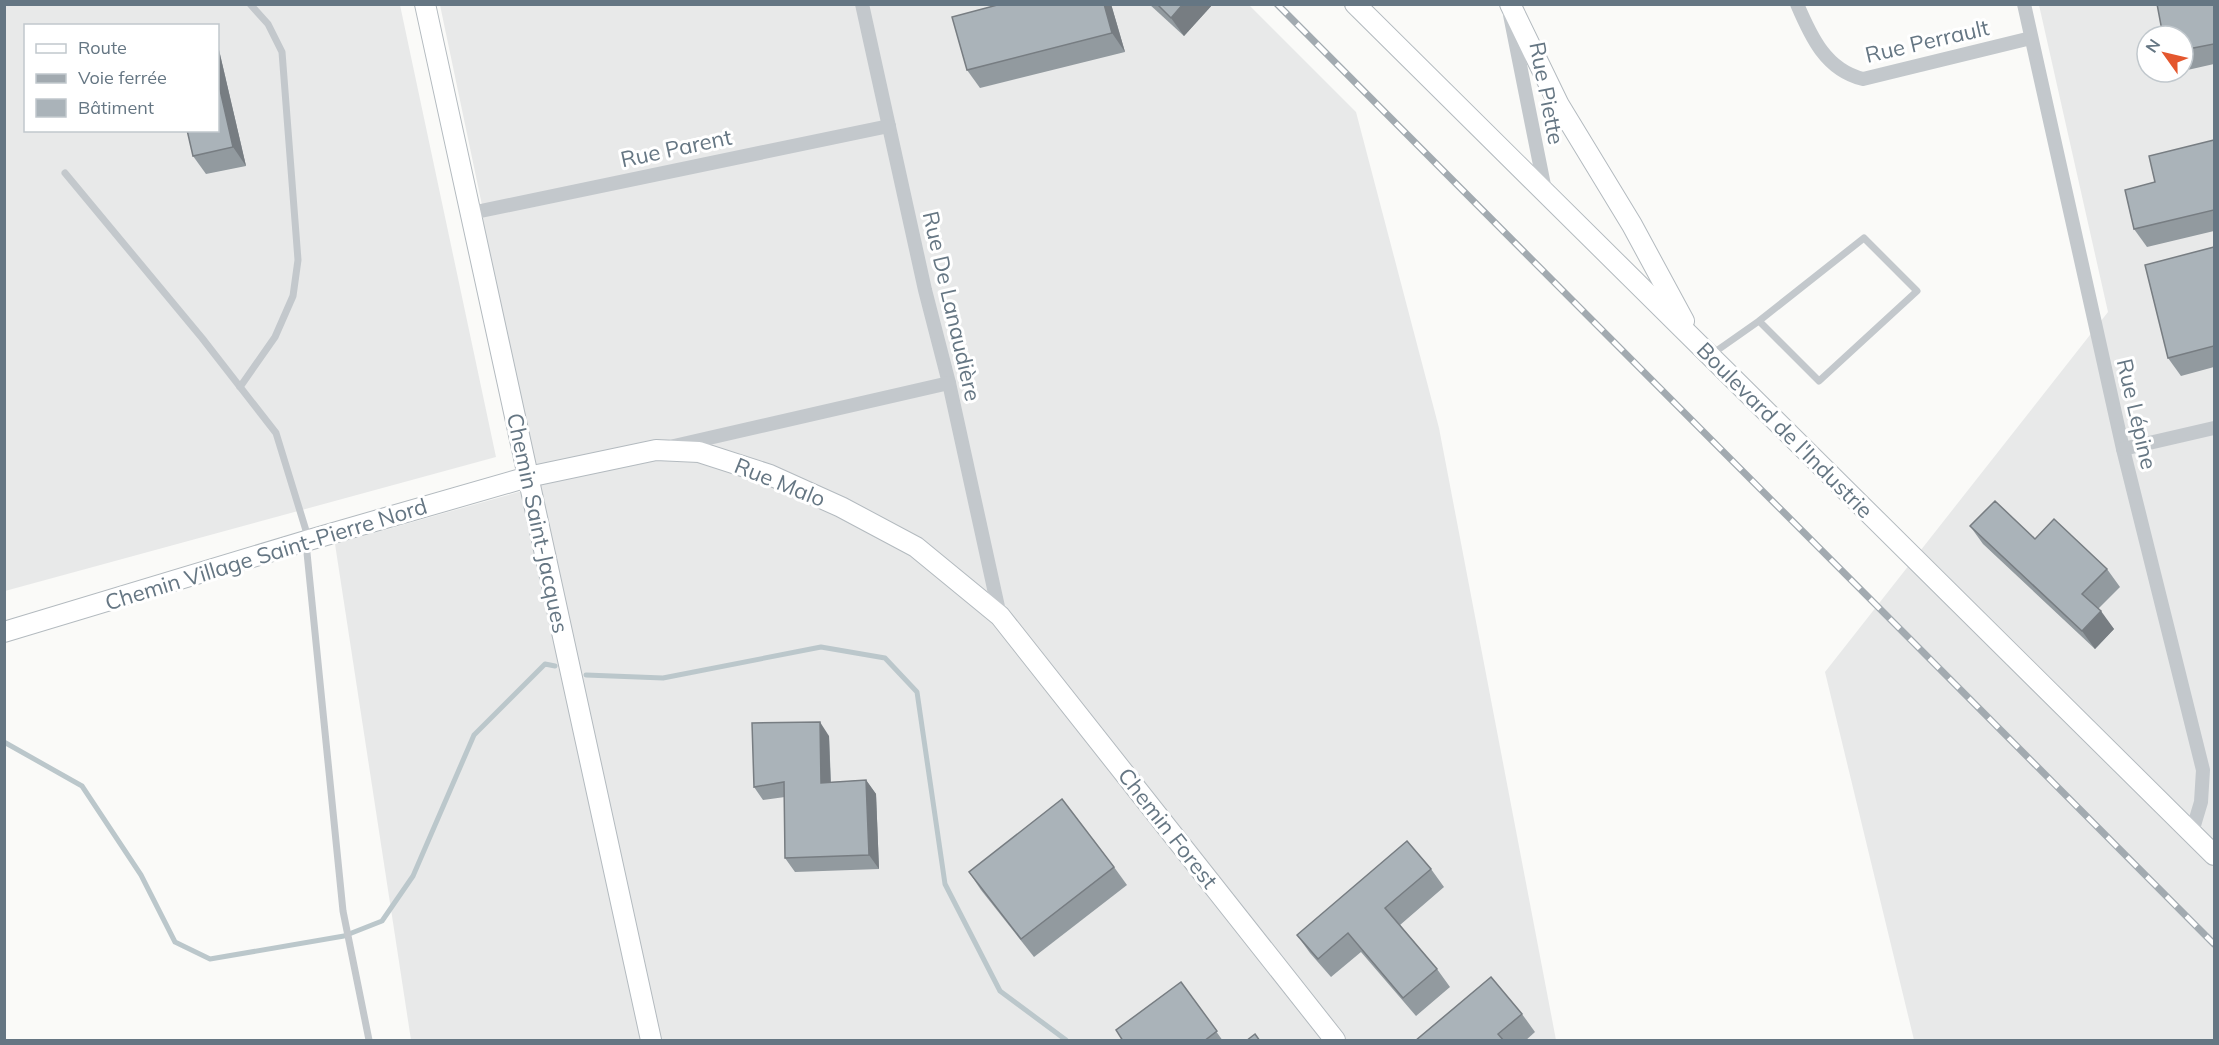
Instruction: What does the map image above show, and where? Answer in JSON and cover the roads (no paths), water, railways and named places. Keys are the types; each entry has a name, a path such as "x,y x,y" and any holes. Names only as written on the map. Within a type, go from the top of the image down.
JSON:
{"street":[{"name":"Chemin Saint-Jacques","path":"425,4 651,1041"},
{"name":"Rue De Lanaudière","path":"862,4 1000,616"},
{"name":"Boulevard de l'Industrie","path":"1355,4 2214,855"},
{"name":"Rue Piette","path":"1509,4 1545,190"},
{"path":"1509,4 1560,105 1632,225 1694,339"},
{"name":"Rue Perrault","path":"1797,4 1810,31 1832,65 1847,75 1863,79 2031,38"},
{"name":"Rue Lépine","path":"2024,4 2123,449 2203,770 2201,802 2192,832"},
{"name":"Rue Parent","path":"471,213 889,126"},
{"path":"656,450 949,383"},
{"path":"2123,449 2214,428"},
{"name":"Rue Malo","path":"528,477 656,450 699,452 770,475 841,507 916,547 1000,616"},
{"name":"Chemin Village Saint-Pierre Nord","path":"4,632 307,540 528,477"},
{"name":"Chemin Forest","path":"1000,616 1335,1041"}],"lane":[{"path":"240,387 275,337 292,296 298,260 282,52 268,24 250,4"},
{"path":"65,174 276,433 307,540 343,911 369,1041"},
{"path":"1710,356 1760,321 1864,238 1917,291 1819,381 1760,321"}],"waterway":[{"path":"586,675 663,678 821,647 885,658 917,692 945,884 1000,991 1066,1040"},
{"path":"4,742 82,786 141,875 175,942 210,959 344,936 382,921 413,876 474,735 545,664 555,666"}],"railway":[{"path":"1277,4 2214,944"}]}
